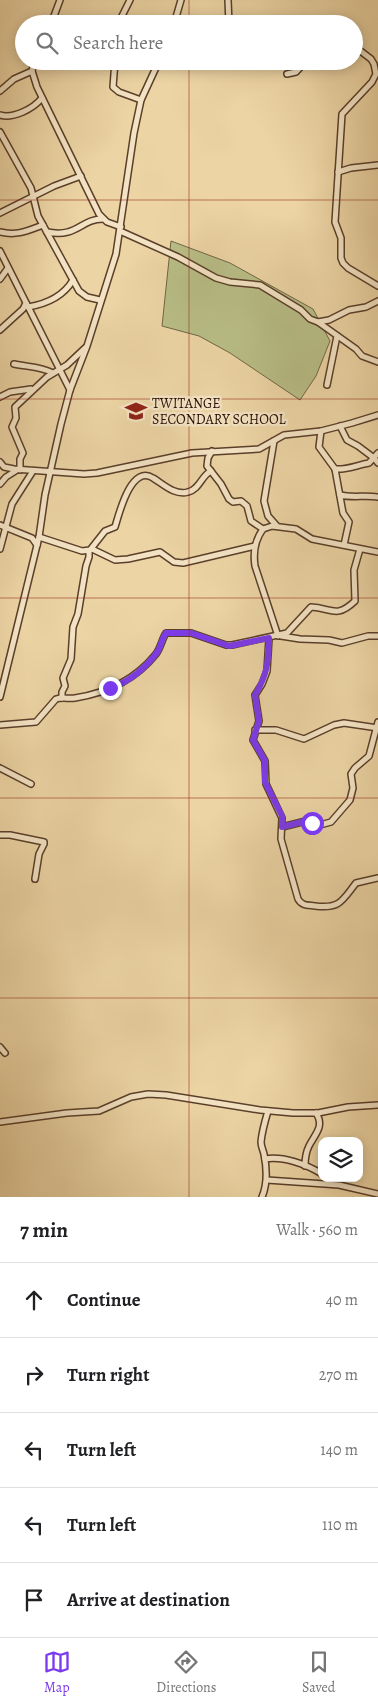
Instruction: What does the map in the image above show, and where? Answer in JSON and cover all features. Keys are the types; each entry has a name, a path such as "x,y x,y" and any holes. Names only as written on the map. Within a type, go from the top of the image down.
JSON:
{"street":[{"path":"54,15 60,0"},
{"path":"122,15 130,0"},
{"path":"176,15 180,0"},
{"path":"228,0 229,15"},
{"path":"363,53 371,59 376,74 372,82 342,114 335,222 341,238 341,258 343,263 378,286"},
{"path":"114,70 113,87 119,92 141,100"},
{"path":"0,697 39,537 50,472 70,390 87,346 116,254 141,100 155,70"},
{"path":"287,74 298,70"},
{"path":"1,89 14,79 32,71 42,98 103,219 178,256 216,278 230,282 264,286 301,310 310,319 318,322 367,359 378,362"},
{"path":"0,116 11,116 34,106 42,98"},
{"path":"0,132 22,170 43,225 79,291 83,295 100,300"},
{"path":"338,172 351,168 378,165"},
{"path":"0,213 54,186 81,176"},
{"path":"47,232 69,233 92,221 103,219"},
{"path":"0,232 22,234 43,225"},
{"path":"0,251 70,390"},
{"path":"0,278 8,268"},
{"path":"0,330 27,305 49,302 70,286 73,280"},
{"path":"318,322 329,320 348,310 366,308 378,300"},
{"path":"327,385 336,336"},
{"path":"0,483 19,470 23,454 12,427 16,416 14,409 34,388 52,373 73,360 87,346"},
{"path":"14,364 31,368 41,367 52,373"},
{"path":"0,397 10,392 20,392 34,388"},
{"path":"0,462 4,466 19,470 72,474 97,473 169,457 212,451 259,449 284,435 320,431 378,415"},
{"path":"340,426 348,440 376,456 378,463"},
{"path":"320,431 319,447 335,468 344,515 349,522 344,545"},
{"path":"274,440 264,501 268,516 277,526"},
{"path":"212,451 207,466 221,484 229,499 233,502 241,501 246,506 251,521 263,528"},
{"path":"335,468 347,470 357,465 371,462 376,456"},
{"path":"0,549 3,526 12,504 33,471"},
{"path":"62,698 63,678 71,659 73,627 78,617 90,550 105,532 115,527 125,496 133,483 140,477 146,476 152,477 162,485 182,492 189,492 202,482 206,474 211,471"},
{"path":"340,495 378,497"},
{"path":"3,526 32,538 37,545"},
{"path":"279,636 255,566 255,546 263,528 277,526 297,529 312,539 378,552"},
{"path":"39,537 82,550 90,550 115,560 160,552 174,562 183,563 255,546"},
{"path":"0,725 38,721 57,698 79,697 124,682 152,659 166,633 191,633 229,646 279,636 289,632 311,607 334,612 354,603 354,570 360,549"},
{"path":"279,636 329,640 342,643 368,636 378,636"},
{"path":"269,638 267,671 255,695 259,719 253,740 265,761 265,782 282,816 281,839 298,899 302,904 326,908 334,906 347,896 356,883 378,878"},
{"path":"282,827 306,821 324,825 333,820 350,800 353,788 351,774 355,768 370,756 378,722"},
{"path":"256,730 276,730 304,739 334,725 344,723 377,728"},
{"path":"0,768 31,784"},
{"path":"0,835 10,835 44,842 38,857 35,879"},
{"path":"0,1047 5,1053"},
{"path":"0,1122 67,1113 99,1111 131,1097 148,1094 293,1113 316,1113 348,1107 378,1105"},
{"path":"262,1197 267,1180 265,1159 261,1145 268,1111"},
{"path":"305,1166 308,1146 320,1125 320,1120 316,1113"},
{"path":"265,1159 275,1158 305,1166 318,1172"},
{"path":"267,1180 334,1185 378,1194"}],"green space":[{"path":"171,241 230,263 313,309 330,341 316,376 300,400 230,353 199,336 162,326"}],"place":[{"name":"TWITANGE SECONDARY SCHOOL","path":"136,411"}],"route":[{"path":"110,688 137,673 152,659 166,633 191,633 229,646 269,638 267,671 255,695 259,721 253,735 253,740 265,761 265,782 282,816 282,827 306,821 312,823"}]}
